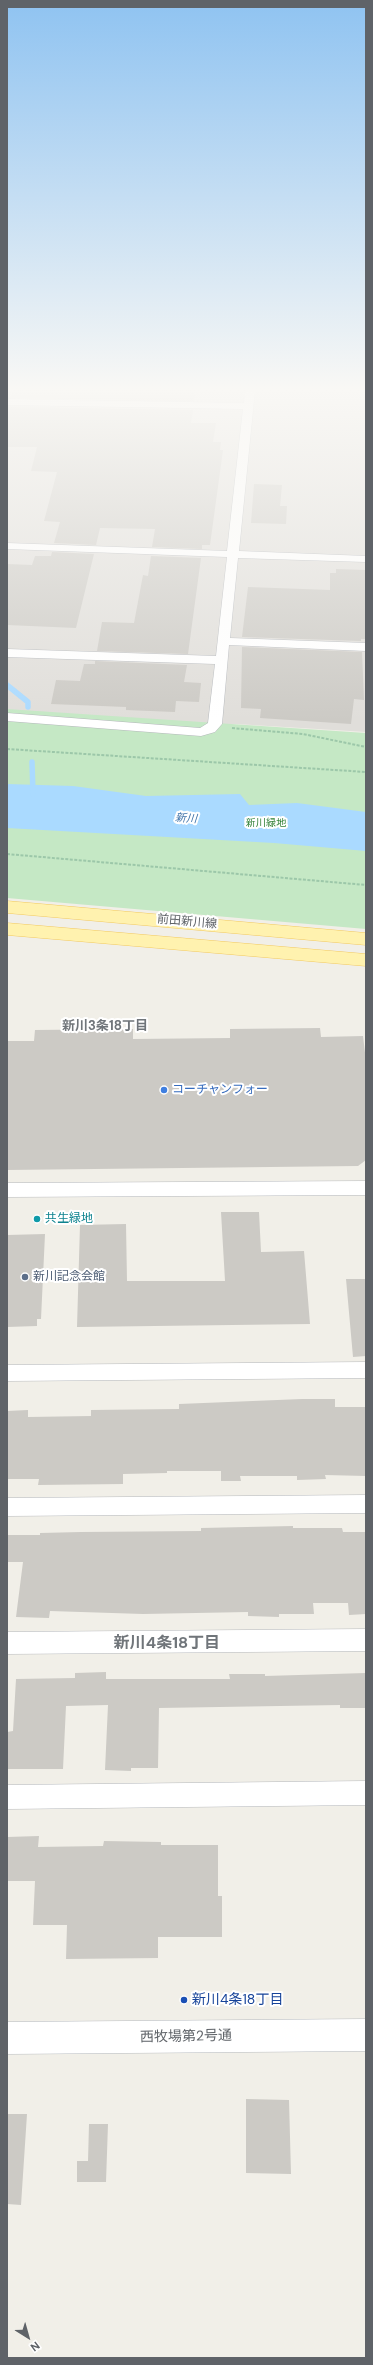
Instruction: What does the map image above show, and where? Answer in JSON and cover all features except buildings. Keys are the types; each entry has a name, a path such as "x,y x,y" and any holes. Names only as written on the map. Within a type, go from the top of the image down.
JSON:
{"main road":[{"name":"前田新川線","path":"7,908 366,939"},
{"name":"前田新川線","path":"7,929 366,960"}],"street":[{"path":"7,717 201,732 210,729 214,724 239,500"},
{"path":"7,546 234,553 366,559"},
{"path":"224,641 366,647"},
{"path":"7,653 222,660"},
{"path":"7,1190 366,1188"},
{"path":"7,1373 366,1370"},
{"path":"7,1507 366,1504"},
{"path":"7,1643 366,1640"},
{"path":"7,1797 366,1793"},
{"name":"西牧場第2号通","path":"7,2038 366,2035"}],"path":[{"path":"229,728 303,734 366,747"},
{"path":"7,749 366,772"},
{"path":"7,854 366,884"}],"shaded area":[{"path":"7,500 366,500 366,732 236,724 7,728"}],"green space":[{"name":"新川緑地","path":"7,709 366,733 366,929 7,898"}],"water":[{"name":"新川","path":"7,784 73,786 146,796 240,794 249,805 297,803 366,812 366,851 274,843 7,828"}],"waterway":[{"path":"7,685 28,702 28,707"},
{"path":"32,762 33,794"}],"place":[{"name":"コーチャンフォー","path":"164,1090"},
{"name":"共生緑地","path":"37,1219"},
{"name":"新川記念会館","path":"25,1277"},
{"name":"新川4条18丁目","path":"184,2000"}],"district":[{"name":"新川3条18丁目","path":"105,1027"},
{"name":"新川4条18丁目","path":"167,1644"}]}
